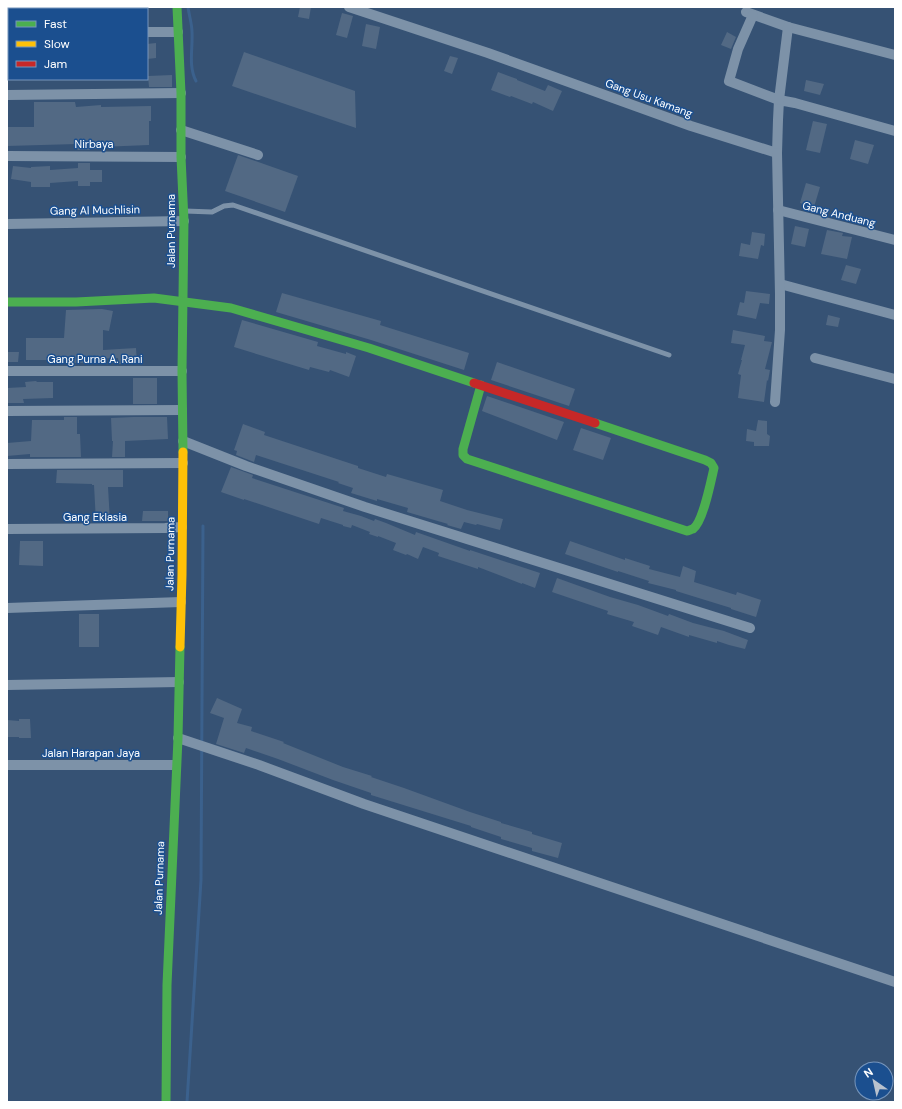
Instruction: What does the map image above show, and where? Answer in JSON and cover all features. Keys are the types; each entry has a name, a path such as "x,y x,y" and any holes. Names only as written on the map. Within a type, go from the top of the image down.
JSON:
{"street":[{"name":"Jalan Purnama","path":"166,1102 168,985 178,739 183,463 182,371 184,216 177,7"},
{"name":"Gang Usu Kamang","path":"349,7 495,56 691,126 777,153"},
{"path":"895,55 788,27 749,13 729,81 779,100 795,102 895,131"},
{"path":"775,402 780,330 777,153 778,120 788,27"},
{"path":"148,32 178,32"},
{"path":"7,95 181,93"},
{"path":"181,130 258,155"},
{"name":"Nirbaya","path":"7,156 181,157"},
{"name":"Gang Anduang","path":"778,210 895,240"},
{"name":"Gang Al Muchlisin","path":"7,224 184,216"},
{"path":"780,284 895,315"},
{"path":"7,302 76,302 154,298 183,301 231,308 369,348 705,460 714,468 699,522 694,528 687,531 466,459 463,455 463,449 481,386"},
{"path":"815,358 895,379"},
{"name":"Gang Purna A. Rani","path":"7,370 182,371"},
{"path":"7,411 182,410"},
{"path":"183,441 246,466 365,507 750,628"},
{"path":"7,464 183,463"},
{"name":"Gang Eklasia","path":"7,529 158,529 182,527"},
{"path":"7,608 181,602"},
{"path":"7,685 179,682"},
{"path":"178,739 259,765 372,807 895,982"},
{"name":"Jalan Harapan Jaya","path":"7,765 176,765"}],"lane":[{"path":"184,216 212,212 224,206 232,205 669,356"}],"building":[{"path":"300,7 311,7 309,19 298,17"},
{"path":"342,13 353,16 347,38 336,35"},
{"path":"366,24 380,27 376,49 362,46"},
{"path":"727,32 736,37 731,49 721,45"},
{"path":"156,43 156,58 148,59 148,44"},
{"path":"244,52 355,91 356,128 232,86"},
{"path":"450,56 458,58 452,74 444,71"},
{"path":"498,72 545,91 548,85 562,91 553,111 533,102 532,104 491,90"},
{"path":"172,75 172,87 149,87 148,76"},
{"path":"806,80 824,84 820,95 804,91"},
{"path":"34,102 75,102 76,107 101,105 101,107 151,106 151,121 149,121 149,145 100,147 100,149 90,150 78,150 77,144 7,146 7,127 34,127"},
{"path":"813,121 827,124 820,153 806,150"},
{"path":"855,140 874,145 868,164 850,159"},
{"path":"238,155 298,176 285,212 225,191"},
{"path":"78,163 90,163 90,170 102,170 102,182 90,182 90,186 78,186 78,181 50,183 50,187 31,187 31,182 11,179 13,166 31,168 50,166 50,170 78,168"},
{"path":"806,183 820,187 814,207 800,203"},
{"path":"795,226 809,229 805,247 791,244"},
{"path":"827,230 843,233 842,236 852,237 847,259 821,254"},
{"path":"752,232 765,234 764,246 761,245 758,259 739,256 741,243 750,245"},
{"path":"846,265 861,269 856,284 841,280"},
{"path":"746,291 770,294 769,304 760,303 756,319 737,315 740,302 744,303"},
{"path":"282,293 381,321 380,325 469,353 464,370 371,340 276,312"},
{"path":"102,309 113,311 109,331 103,330 103,350 136,348 137,363 119,364 118,358 87,359 87,363 71,363 71,360 26,360 26,338 64,338 66,310"},
{"path":"828,315 840,318 838,327 826,325"},
{"path":"242,320 318,342 317,346 346,354 346,352 356,356 349,377 330,370 329,372 310,367 309,370 234,347"},
{"path":"733,330 765,336 764,341 772,342 765,369 770,370 764,402 738,398 741,375 738,374 745,345 731,343"},
{"path":"7,352 19,352 18,362 7,362"},
{"path":"497,362 575,389 569,406 491,380"},
{"path":"133,378 157,378 157,404 133,404"},
{"path":"25,382 53,382 53,398 23,399 24,403 7,403 7,388 26,387"},
{"path":"487,396 564,422 557,440 482,411"},
{"path":"64,417 77,417 77,434 80,434 81,457 30,457 30,454 7,456 7,443 31,441 32,420 64,420"},
{"path":"167,417 168,439 125,441 125,457 112,457 113,441 111,418"},
{"path":"758,420 767,421 767,434 770,436 769,446 754,446 754,442 746,441 747,429 756,431"},
{"path":"243,424 265,432 264,435 358,466 358,468 386,477 387,474 443,490 440,501 467,510 503,519 500,530 464,522 461,529 407,512 408,508 351,493 353,488 338,483 339,482 256,455 254,462 236,455 237,451 234,450"},
{"path":"581,428 611,438 603,460 573,450"},
{"path":"231,467 253,475 252,478 344,508 343,511 374,521 375,519 415,535 416,532 540,573 535,588 478,567 478,569 438,556 439,553 423,547 418,559 407,554 406,555 393,550 396,543 369,534 370,532 352,525 351,528 321,518 319,524 221,492"},
{"path":"57,470 123,470 123,487 108,487 110,521 96,522 94,485 56,483"},
{"path":"143,511 168,511 168,521 142,521"},
{"path":"20,541 43,541 43,566 19,565"},
{"path":"570,541 625,560 625,558 650,566 649,569 680,577 683,566 696,571 694,582 736,595 737,592 761,600 756,617 676,590 648,583 649,581 565,554"},
{"path":"557,578 668,616 669,614 748,640 745,649 689,635 689,637 661,627 658,635 632,626 634,622 607,614 608,611 552,592"},
{"path":"79,614 99,614 99,647 79,647"},
{"path":"217,698 242,709 237,723 252,727 251,731 284,742 283,743 343,767 372,776 371,777 501,823 532,832 532,834 562,843 558,858 532,851 532,848 501,839 501,837 471,826 371,795 371,793 246,748 244,753 216,744 224,718 210,713"},
{"path":"19,719 30,719 31,738 7,737 7,720 19,721"}],"waterway":[{"path":"188,7 192,29 192,69 196,81"},
{"path":"187,1102 201,880 203,526"}],"traffic: fast":[{"path":"177,7 184,221 182,371 183,452"},
{"path":"7,302 76,302 154,298 231,308 369,348 474,383"},
{"path":"481,385 463,449 463,455 467,459 687,531 693,529 697,525 706,501 714,468 711,463 595,423"},
{"path":"166,1102 167,985 178,738 180,647"}],"traffic: slow":[{"path":"180,647 183,452"}],"traffic: jam":[{"path":"474,383 595,423"}]}
